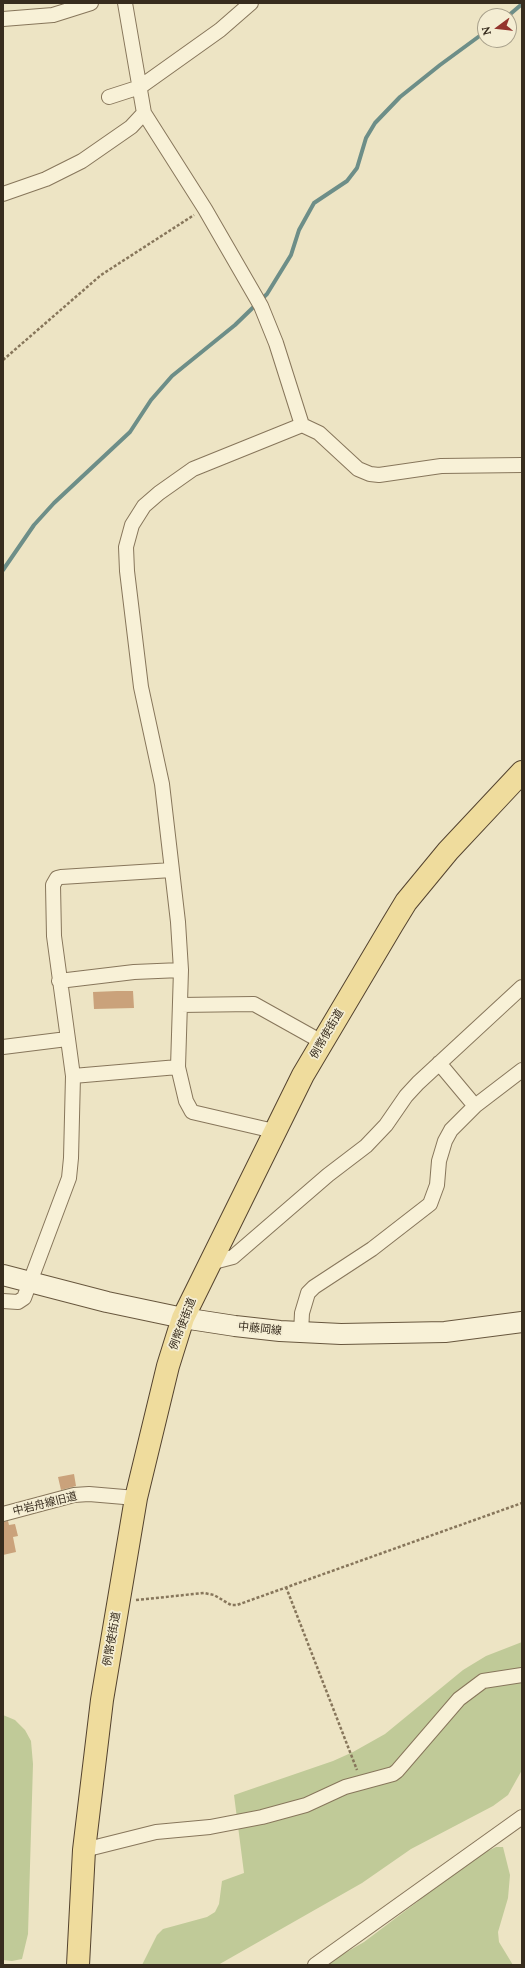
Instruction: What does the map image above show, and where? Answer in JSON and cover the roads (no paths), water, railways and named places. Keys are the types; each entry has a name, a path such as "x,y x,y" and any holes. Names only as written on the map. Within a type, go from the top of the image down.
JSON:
{"main road":[{"name":"例幣使街道","path":"78,1965 84,1850 102,1700 136,1498 168,1366 183,1318 274,1132 322,1042 406,902 448,851 522,772"},
{"name":"中藤岡線","path":"3,1275 107,1302 183,1318 235,1326 301,1333 386,1334 445,1332 522,1322"}],"street":[{"path":"3,18 53,15 91,3"},
{"path":"126,3 144,113 205,209 262,306 276,343 302,425"},
{"path":"109,98 140,87 220,30 251,3"},
{"path":"3,194 46,179 82,161 131,127 144,113"},
{"path":"274,1132 192,1112 186,1101 178,1067 181,970 178,922 162,784 142,687 127,571 126,547 132,525 144,506 159,493 193,469 302,425 319,433 358,469 370,474 379,475 442,466 522,465"},
{"path":"3,1301 18,1302 24,1298 31,1283 69,1178 71,1158 73,1076 59,981 52,906 53,886 57,878 172,870"},
{"path":"59,981 134,972 181,970"},
{"path":"210,1262 233,1257 328,1175 366,1146 386,1125 406,1096 439,1063 522,988"},
{"path":"180,1005 254,1004 322,1042"},
{"path":"3,1047 67,1039"},
{"path":"439,1063 475,1106"},
{"path":"73,1076 178,1067"},
{"path":"301,1333 305,1302 314,1287 372,1249 430,1204 437,1185 439,1161 445,1141 451,1130 475,1106 522,1070"},
{"name":"中岩舟線旧道","path":"3,1514 74,1495 89,1494 136,1498"},
{"path":"84,1850 156,1832 210,1827 262,1817 306,1805 361,1782 397,1771 460,1699 483,1681 522,1675"},
{"path":"315,1965 522,1817"}],"waterway":[{"path":"517,8 522,4"},
{"path":"3,570 34,525 54,503 130,432 151,400 172,376 235,325 267,294 291,255 299,230 314,203 347,181 357,168 366,138 375,123 400,97 477,38"}]}
